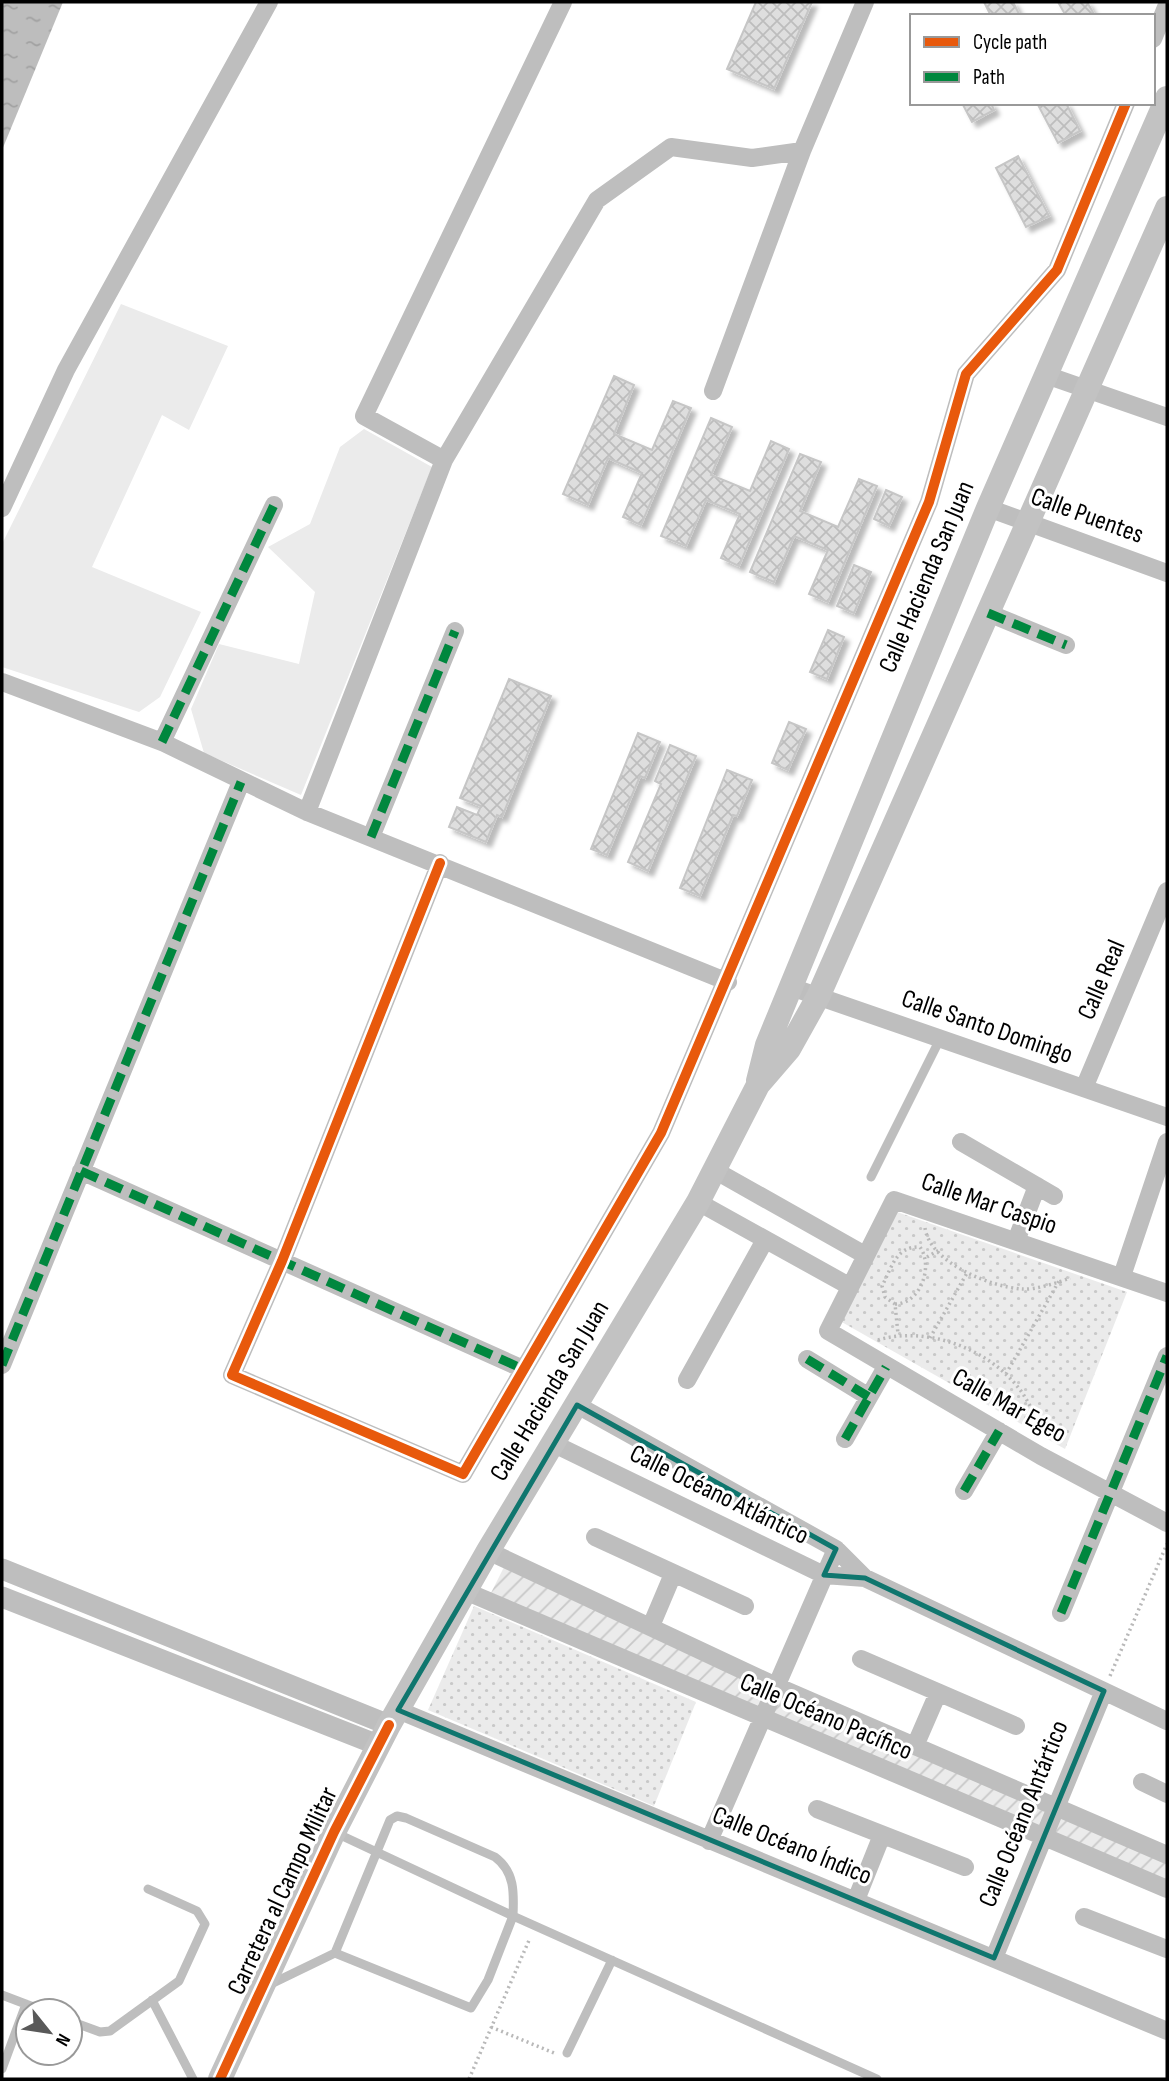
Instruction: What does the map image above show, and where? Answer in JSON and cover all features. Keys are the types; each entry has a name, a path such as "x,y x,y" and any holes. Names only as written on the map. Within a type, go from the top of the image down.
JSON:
{"main road":[{"name":"Calle Hacienda San Juan","path":"388,1726 488,1551 716,1171 758,1085 767,1045 988,508 1167,98"},
{"name":"Calle Hacienda San Juan","path":"758,1085 789,1049 818,997 1167,208"},
{"name":"Carretera al Campo Militar","path":"220,2079 334,1832 388,1726"}],"street":[{"path":"2,508 66,370 269,2"},
{"path":"444,460 364,416 563,2"},
{"path":"713,391 802,151 866,2"},
{"path":"1155,34 1167,5"},
{"path":"440,863 282,1261 232,1375 463,1474 661,1133 728,982 929,502 966,374 1057,270 1125,105"},
{"path":"307,812 444,460 597,200 671,148 752,158 802,151"},
{"path":"1046,375 1167,417"},
{"path":"162,742 274,505"},
{"name":"Calle Puentes","path":"988,508 1167,573"},
{"path":"988,613 1066,645"},
{"path":"371,837 455,631"},
{"path":"2,682 162,742 307,812 440,863 728,982"},
{"path":"2,1364 241,782"},
{"name":"Calle Real","path":"1084,1088 1167,891"},
{"name":"Calle Santo Domingo","path":"791,987 1167,1117"},
{"path":"961,1142 1054,1196"},
{"path":"1122,1276 1167,1142"},
{"path":"81,1171 523,1369"},
{"path":"716,1171 865,1255"},
{"path":"1016,1241 1037,1186"},
{"name":"Calle Mar Caspio","path":"828,1331 894,1200 1167,1293"},
{"path":"698,1202 849,1286"},
{"path":"687,1380 765,1240"},
{"name":"Calle Mar Egeo","path":"828,1331 1041,1456 1110,1490 1167,1523"},
{"path":"1061,1613 1167,1356"},
{"path":"807,1359 869,1397"},
{"path":"845,1439 886,1367"},
{"name":"Calle Océano Atlántico","path":"577,1405 836,1549 864,1578 1167,1721"},
{"path":"964,1491 999,1431"},
{"name":"Calle Océano Atlántico","path":"554,1444 824,1575 864,1578"},
{"path":"595,1537 745,1606"},
{"path":"709,1841 836,1549"},
{"name":"Calle Océano Pacífico","path":"488,1551 776,1686 1167,1856"},
{"path":"2,1569 388,1726"},
{"path":"651,1626 673,1574"},
{"name":"Calle Océano Pacífico","path":"465,1591 762,1720 1167,1889"},
{"path":"2,1597 388,1726"},
{"path":"861,1659 1016,1726"},
{"name":"Calle Océano Antártico","path":"994,1958 1104,1691"},
{"path":"915,1746 938,1693"},
{"name":"Calle Océano Índico","path":"388,1726 709,1841 1167,2031"},
{"path":"1142,1782 1167,1794"},
{"path":"817,1808 965,1867"},
{"path":"856,1900 882,1835"},
{"path":"1084,1917 1167,1949"}],"lane":[{"path":"871,1177 940,1039"},
{"path":"262,1988 335,1953 375,1853 390,1820 397,1816 495,1857 505,1865 512,1879 513,1916 488,1980 471,2008 335,1953"},
{"path":"334,1832 534,1926 877,2079"},
{"path":"84,2026 100,2032 110,2031 185,1974 205,1924 197,1911 148,1889"},
{"path":"567,2053 612,1960"},
{"path":"152,2000 193,2079"},
{"path":"2,2068 14,2036"}],"path":[{"path":"923,1209 926,1236 949,1262 980,1281 1024,1290 1059,1281 1092,1267"},
{"path":"909,1247 920,1247 927,1257 928,1268 912,1300 906,1304 895,1304 885,1297 882,1286 900,1252 909,1247"},
{"path":"927,1257 939,1250"},
{"path":"930,1338 967,1273"},
{"path":"1006,1374 1059,1281"},
{"path":"895,1304 898,1334"},
{"path":"853,1347 898,1334 930,1338 972,1350 1006,1374 1036,1416 1041,1456"},
{"path":"1104,1691 1167,1544"},
{"path":"469,2079 534,1926"},
{"path":"491,2027 549,2052 567,2053"}],"highlighted area":[{"path":"577,1405 836,1549 824,1575 865,1578 1104,1691 994,1958 398,1710"}],"shaded area":[{"path":"121,304 228,346 189,430 162,415 92,567 201,612 160,697 139,712 2,667 2,544"},
{"path":"364,429 432,467 301,795 204,753 191,709 219,644 299,664 315,592 268,547 310,524 340,447"},
{"path":"897,1212 1127,1292 1065,1449 840,1321"},
{"path":"504,1567 1167,1862 1167,1881 490,1595"},
{"path":"474,1606 696,1702 654,1806 428,1710"}],"water":[{"path":"2,2 63,2 2,150"}],"building":[{"path":"756,2 812,2 774,89 727,69"},
{"path":"984,2 1013,2 1019,14 990,14"},
{"path":"1058,2 1087,2 1094,14 1065,14"},
{"path":"963,105 992,105 994,110 972,122"},
{"path":"1038,105 1067,105 1080,131 1058,143"},
{"path":"1018,156 1049,216 1026,227 996,168"},
{"path":"614,376 634,385 614,434 652,450 673,401 691,408 641,525 623,517 642,473 608,458 588,505 563,494"},
{"path":"711,418 732,427 711,475 750,491 771,441 789,449 739,566 721,558 740,514 706,500 686,546 661,536"},
{"path":"800,454 821,462 800,511 838,527 859,479 877,486 828,602 809,594 828,550 794,536 774,582 750,572"},
{"path":"886,490 902,497 889,526 874,519"},
{"path":"854,565 871,572 854,613 837,606"},
{"path":"828,630 844,637 827,679 810,672"},
{"path":"509,679 551,696 502,817 497,815 486,842 449,827 457,807 477,815 481,806 460,798"},
{"path":"789,722 806,729 788,770 772,763"},
{"path":"638,733 660,742 645,778 640,776 607,855 591,849"},
{"path":"670,745 696,756 648,871 628,862 661,784 655,781"},
{"path":"727,770 752,780 737,816 733,815 700,896 680,888"}],"marked path":[{"path":"162,742 274,505"},
{"path":"988,613 1066,645"},
{"path":"371,837 455,631"},
{"path":"2,1365 241,782"},
{"path":"81,1171 523,1369"},
{"path":"1061,1613 1167,1356"},
{"path":"807,1359 869,1397"},
{"path":"845,1439 886,1367"},
{"path":"964,1491 999,1431"}],"cycle path":[{"path":"440,863 282,1261 232,1375 463,1474 661,1133 929,502 966,374 1057,270 1125,105"},
{"path":"220,2079 334,1832 389,1725"}]}
